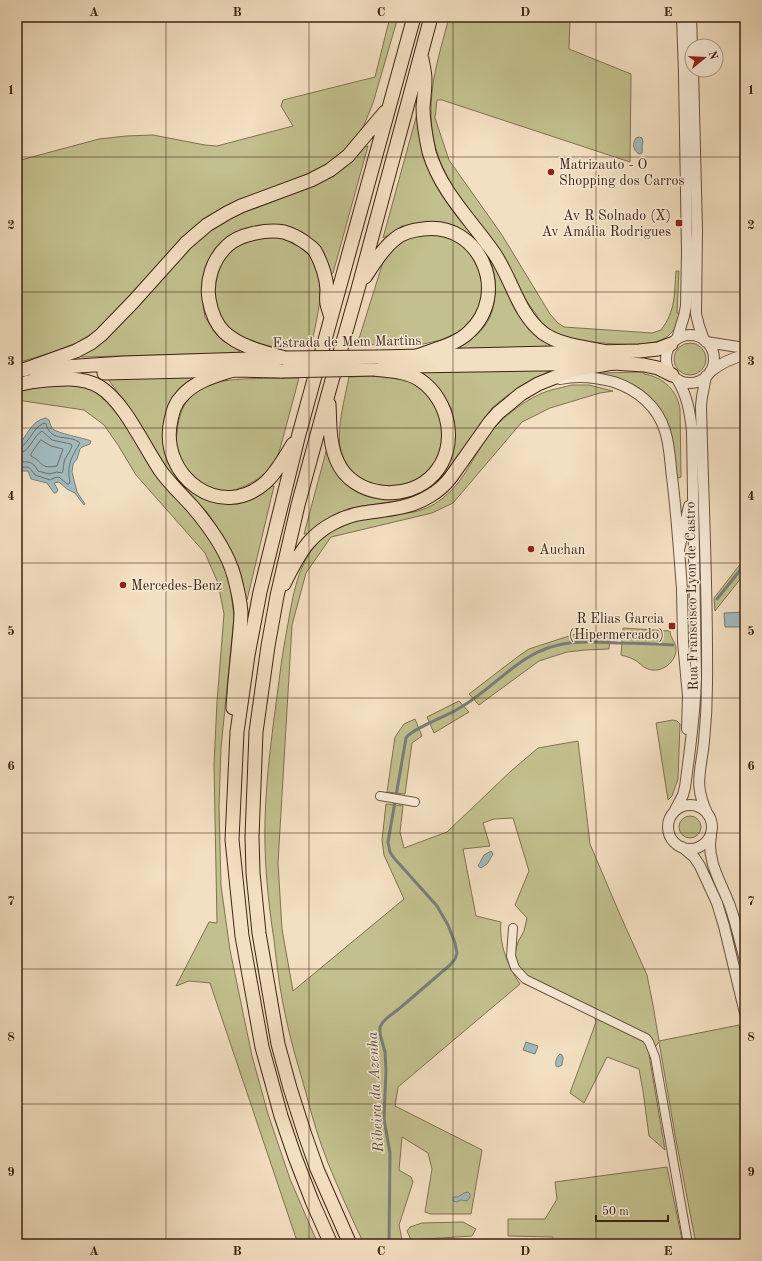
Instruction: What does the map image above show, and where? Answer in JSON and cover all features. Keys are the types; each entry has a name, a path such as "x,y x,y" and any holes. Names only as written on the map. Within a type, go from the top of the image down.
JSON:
{"main road":[{"path":"232,840 237,732 248,655 260,592 299,434 414,17"},
{"path":"350,1244 317,1169 290,1088 278,1044 259,933 253,873 252,837 256,732 268,646 277,596 298,505 431,17"},
{"path":"421,54 425,79 423,109 427,138 435,168 450,195 494,254 510,282 518,301 532,322 542,332 561,342 610,357"},
{"path":"20,370 76,351 91,343 101,335 134,301 186,243 207,225 241,206 311,180 330,170 348,156 388,108"},
{"path":"358,289 388,244 396,237 405,233 436,228 453,232 461,236 470,244 478,254 488,277 487,298 484,312 478,323 470,332 459,340 417,356"},
{"path":"285,358 251,348 234,339 224,332 213,317 208,295 211,273 215,262 228,245 239,239 264,231 285,232 306,243 314,250 323,270 326,288 326,303 331,318"},
{"name":"Estrada de Mem Martins","path":"20,370 117,363 285,358 409,366 610,357 658,349 674,342"},
{"name":"Estrada de Mem Martins","path":"23,383 70,374 233,370 282,371 376,363 417,356 610,357 658,368 674,377"},
{"path":"277,596 309,542 320,532 332,524 351,516 361,513 402,507 419,501 438,491 446,484 490,422 498,413 521,394 538,384 610,357"},
{"path":"328,391 333,448 336,461 347,476 368,488 386,494 402,492 422,484 439,468 446,454 448,444 448,428 443,409 428,386 419,379 376,363"},
{"path":"233,370 195,385 181,397 174,408 170,426 170,449 182,474 192,484 200,490 217,496 233,497 247,494 267,481 274,473 299,434"},
{"path":"23,383 58,379 75,379 92,383 107,393 119,405 168,480 205,521 225,554 233,574 241,612 230,741 228,790 242,936 262,1047 281,1116 312,1201 331,1244"}],"street":[{"path":"682,17 687,252 685,311 682,326 668,350 666,363 668,369 674,377 683,382 690,383 697,382 720,364 730,359 745,355"},
{"path":"691,17 692,38"},
{"path":"693,78 697,222 696,314 705,341 712,352 712,367 707,375"},
{"path":"674,342 683,336 691,335 705,341 745,348"},
{"name":"Rua Franscisco Lyon de Castro","path":"707,375 702,392 701,406 706,589 707,706 699,779 701,798 708,815"},
{"path":"538,384 576,377 601,379 623,385 634,391 648,402 660,419 665,431 676,504 682,589 683,642 688,696 687,729 690,750"},
{"name":"Rua Franscisco Lyon de Castro","path":"674,377 686,398 691,416 696,684 695,709 683,795 675,810"},
{"path":"679,550 693,485"},
{"path":"380,796 412,802"},
{"path":"711,831 709,837 700,846 688,849 676,844 667,828 670,816 680,806 693,804 699,806 708,815 712,826 709,844 710,855 730,908 745,960"},
{"path":"682,847 694,857 700,866 717,904 724,926 745,1013"},
{"path":"513,928 511,956 515,968 525,979 646,1038 649,1042 655,1057 688,1244"}],"shaded area":[{"path":"390,17 398,17 373,103 362,130 341,155 315,171 233,203 204,219 187,233 98,330 76,343 17,363 17,161 99,139 153,135 217,146 293,126 281,106 283,100 375,77"},
{"path":"449,17 570,17 569,49 631,74 630,162 442,100 437,100 435,118 449,160 502,235 550,314 558,323 564,327 652,333 661,330 672,309 676,271 679,271 677,313 681,314 675,329 666,338 653,342 629,344 592,342 567,338 549,331 527,301 503,256 472,215 449,180 438,155 434,141 431,109 432,93 437,63"},
{"path":"417,114 420,114 421,133 531,328 550,345 547,348 462,349 460,347 478,334 488,322 494,306 495,292 495,278 491,263 478,244 465,232 450,225 425,222 406,227 383,238"},
{"path":"368,146 333,273 331,274 324,253 313,240 265,225 238,232 228,237 215,249 205,268 203,305 205,317 216,334 223,341 241,350 237,353 77,356 200,237 231,217 328,178 344,166 364,147"},
{"path":"435,234 450,237 472,253 480,270 483,283 482,301 476,316 461,331 441,340 423,344 357,345 383,262 392,250 404,241 416,236"},
{"path":"270,237 283,238 302,247 309,254 318,273 320,297 318,315 311,346 278,348 256,343 242,338 230,330 218,314 215,291 217,275 224,259 243,242"},
{"path":"690,343 701,348 706,359 701,370 690,375 679,370 674,359 679,348"},
{"path":"555,368 514,391 492,408 443,480 423,493 403,500 348,509 327,520 309,534 304,534 327,448 361,493 375,498 386,499 401,498 452,453 455,439 454,421 451,408 443,394 421,371"},
{"path":"643,372 644,374 663,381 672,390 678,402 680,409 681,477 676,479 672,441 667,425 660,412 651,400 639,390 623,381 603,374"},
{"path":"197,375 179,390 168,460 174,471 181,481 190,489 212,501 224,503 236,503 249,500 274,486 247,600 245,600 239,568 229,547 208,513 170,474 139,422 108,379 109,377"},
{"path":"371,376 397,378 414,383 428,393 433,400 443,424 444,429 441,444 435,462 423,475 408,483 391,486 374,484 358,476 347,464 340,446 340,421 349,377"},
{"path":"299,378 278,454 275,461 262,476 253,482 231,491 220,491 206,486 186,469 178,455 176,440 181,413 187,401 197,391 212,383 223,381"},
{"path":"45,384 78,384 104,395 205,530 224,562 229,577 234,617 221,748 219,807 221,886 230,950 252,1056 268,1114 290,1179 318,1244 298,1244 210,983 189,981 176,986 209,922 217,923 214,764 224,614 218,583 205,553 136,475 104,425 84,410 17,400 17,391"},
{"path":"572,385 589,385 613,391 600,393 550,408 522,422 453,503 432,513 331,537 306,573 292,625 278,863 282,929 293,991 404,899 384,855 382,840 386,804 403,806 400,832 404,848 447,832 511,771 538,748 578,741 590,844 647,975 659,1041 739,1025 745,1052 745,1244 696,1244 659,1042 649,1055 665,1150 649,1136 639,1069 607,1057 584,1103 570,1093 596,1022 592,1007 526,975 517,964 515,955 516,949 524,931 527,918 515,905 529,871 513,818 494,819 483,823 490,846 463,849 476,916 501,922 501,938 505,954 511,969 520,984 398,1087 395,1106 482,1150 471,1214 431,1214 425,1212 432,1169 428,1153 402,1137 399,1170 411,1177 413,1182 399,1225 403,1244 364,1244 325,1154 313,1120 295,1056 280,989 268,896 265,836 267,786 281,668 293,597 303,564 315,546 327,535 349,522 365,517 410,513 434,504 449,493 464,475 490,433 504,418 519,406 543,393"},
{"path":"745,558 745,573 715,611 714,598"},
{"path":"623,628 670,631 676,648 674,658 667,666 658,670 653,670 646,668 633,659 621,655"},
{"path":"576,634 610,635 609,649 567,652 539,661 479,705 469,694 529,649"},
{"path":"459,701 469,712 434,733 427,717"},
{"path":"415,719 422,736 412,743 405,794 387,792 395,737 404,724"},
{"path":"673,720 680,724 678,779 672,796 668,800 656,723"},
{"path":"690,816 698,819 701,827 698,835 690,838 682,835 679,827 682,819"},
{"path":"667,1167 683,1244 658,1244 657,1241 643,1244 552,1244 553,1237 508,1236 508,1219 545,1219 557,1199 555,1182"},
{"path":"463,1222 476,1229 472,1236 411,1240 407,1231 410,1227 422,1223"}],"water":[{"path":"636,138 642,138 643,142 642,153 639,154 635,151 634,145"},
{"path":"46,418 49,420 55,431 91,441 90,444 80,449 77,459 73,464 72,472 77,492 85,504 84,505 75,493 67,489 59,482 54,483 58,490 54,493 47,483 31,479 28,471 17,471 17,447 36,422"},
{"path":"745,612 745,627 725,627 724,613"},
{"path":"491,851 493,854 487,864 481,868 478,866 484,855"},
{"path":"526,1042 538,1046 535,1054 523,1050"},
{"path":"560,1054 563,1058 562,1065 558,1067 556,1066 556,1061"},
{"path":"468,1192 470,1197 467,1201 453,1201 453,1197 458,1197"}],"waterway":[{"name":"Ribeira da Azenha","path":"717,599 745,564"},
{"name":"Ribeira da Azenha","path":"389,1244 390,1153 384,1119 386,1070 385,1052 380,1034 380,1027 387,1018 450,965 455,959 457,953 448,925 437,906 390,852 388,842 406,738 409,734 453,712 484,691 518,664 549,647 560,644 583,642 673,645"}],"place":[{"name":"Matrizauto - O Shopping dos Carros","path":"551,172"},
{"name":"Av R Solnado (X) Av Amália Rodrigues","path":"679,223"},
{"name":"Auchan","path":"531,549"},
{"name":"Mercedes-Benz","path":"123,585"},
{"name":"R Elias Garcia (Hipermercado)","path":"672,626"}]}
